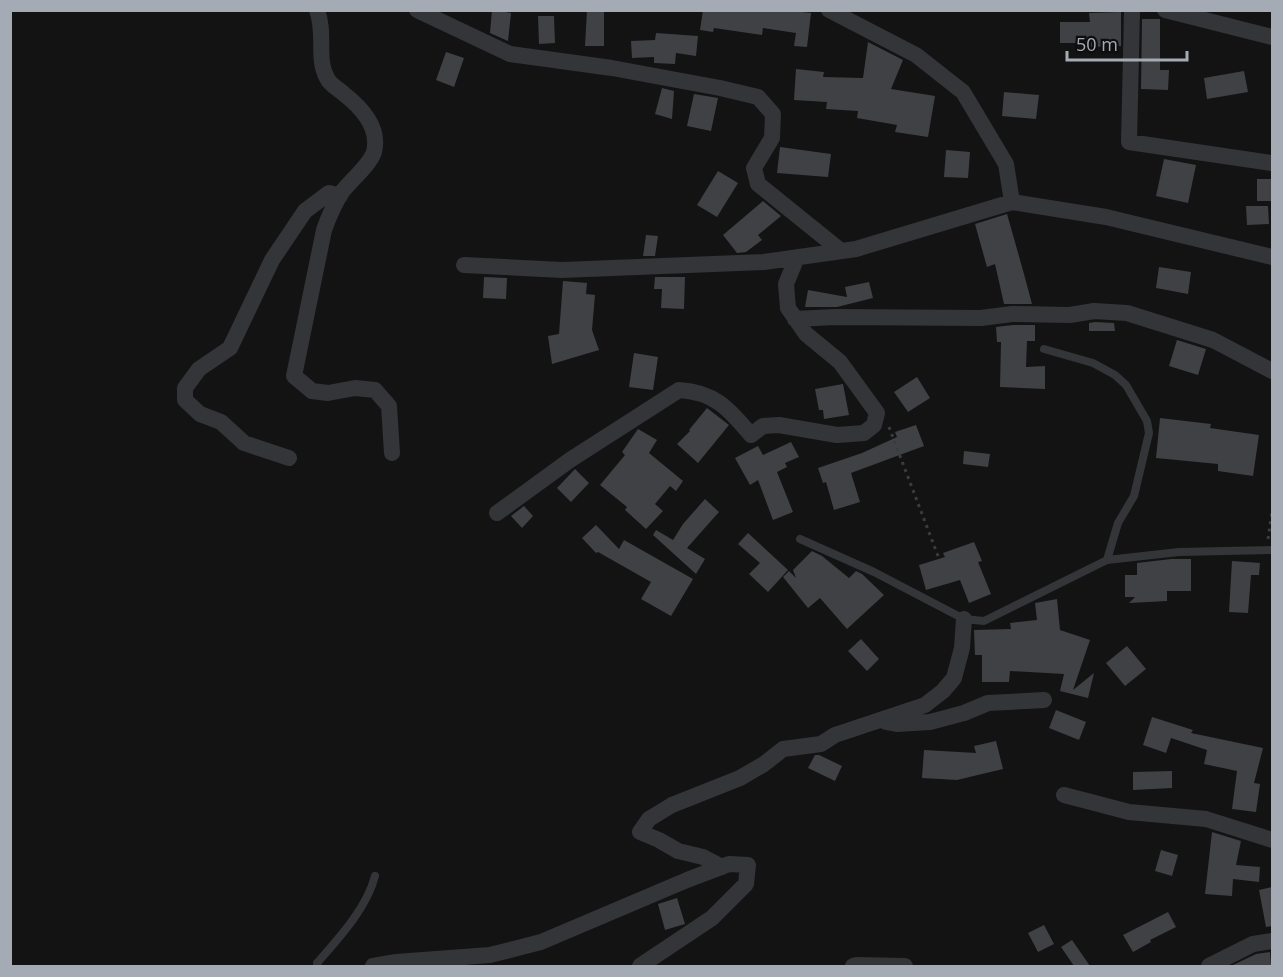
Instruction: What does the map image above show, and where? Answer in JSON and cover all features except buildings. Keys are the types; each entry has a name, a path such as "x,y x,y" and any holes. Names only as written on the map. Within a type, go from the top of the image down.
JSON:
{"street":[{"path":"317,10 323,35 321,65 328,81 351,99 372,123 375,140 373,155 330,212 324,230 294,376 312,391 328,393 355,388 375,390 389,406 392,453"},
{"path":"417,10 510,54 612,68 720,88 758,98 773,114 771,138 754,168 758,184 841,251"},
{"path":"1166,10 1272,37"},
{"path":"834,11 916,55 963,92 1006,164 1012,202"},
{"path":"1132,11 1129,142 1272,163"},
{"path":"289,458 244,443 221,422 200,414 185,400 185,388 198,369 230,348 272,260 305,211 328,193 340,196"},
{"path":"464,265 562,270 764,262 856,249 1012,202 1106,217 1272,256"},
{"path":"498,513 570,460 679,390 697,391 711,397 733,413 751,435 763,426 779,425 837,435 864,433 874,425 877,413 840,362 806,334 788,308 786,284 797,257"},
{"path":"795,319 981,318 1012,314 1070,315 1094,310 1127,313 1213,340 1272,371"},
{"path":"723,867 704,857 678,852 640,832 649,819 672,806 740,778 764,764 783,749 821,744 835,735 925,705 943,691 954,678 962,648 964,619"},
{"path":"879,721 897,724 930,722 964,713 988,703 1044,700"},
{"path":"1064,795 1129,812 1206,819 1272,840"},
{"path":"373,966 396,962 490,956 541,942 729,864 748,865 746,884 712,918 640,966"},
{"path":"1209,966 1253,944 1272,941"},
{"path":"853,966 905,966"}],"lane":[{"path":"1044,349 1093,363 1115,375 1126,385 1147,421 1149,433 1134,496 1118,522 1107,560"},
{"path":"800,539 874,572 964,619 984,621 1107,560 1179,552 1269,550"},
{"path":"318,966 317,963 351,922 372,887 375,876"}],"path":[{"path":"877,413 888,422 938,556"},
{"path":"1269,550 1272,512"}]}
